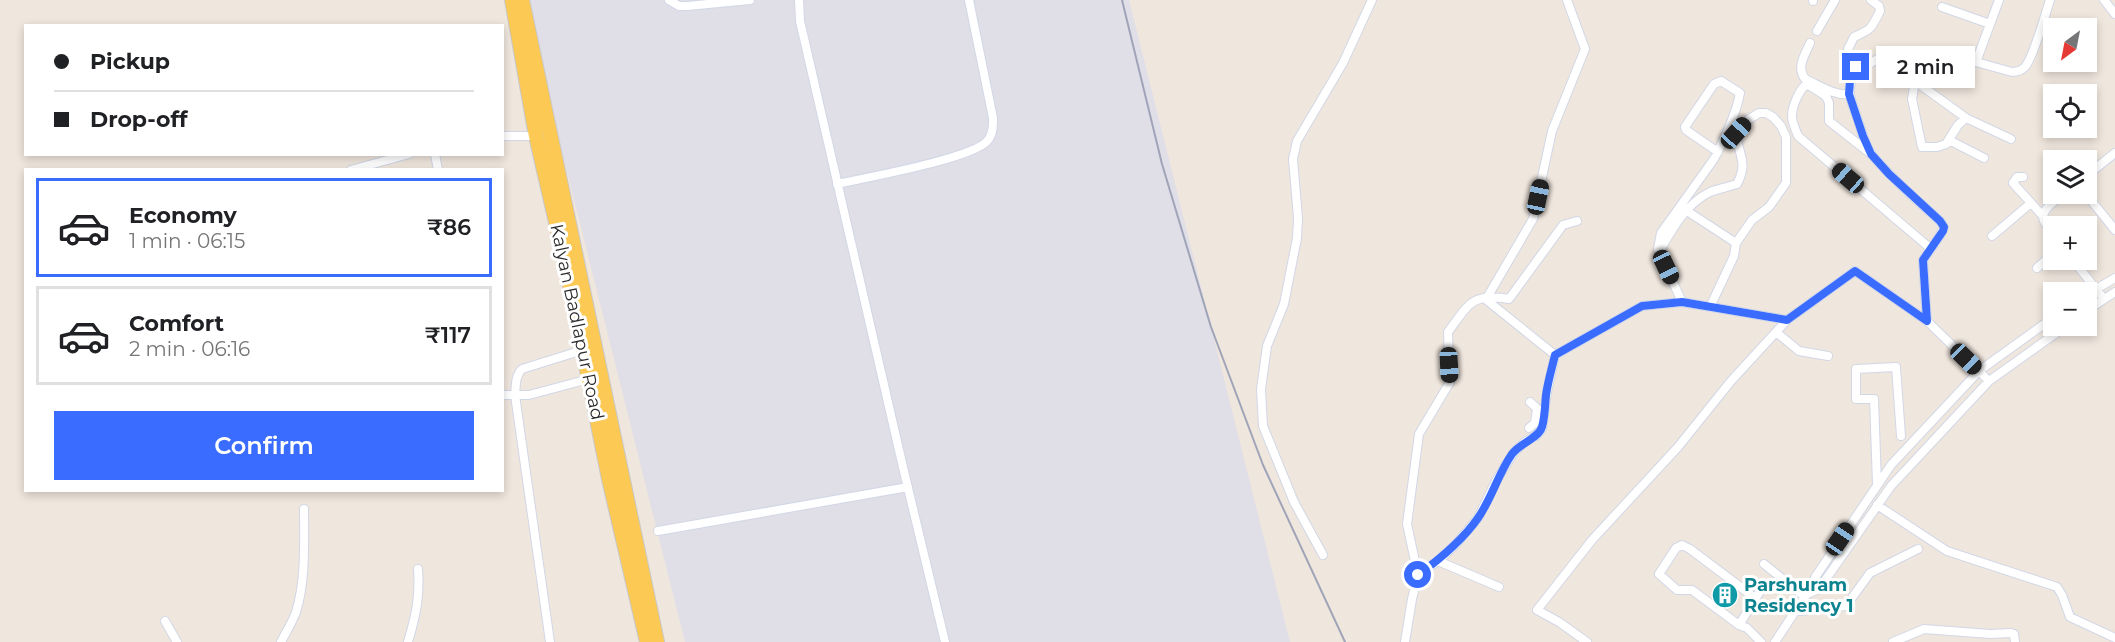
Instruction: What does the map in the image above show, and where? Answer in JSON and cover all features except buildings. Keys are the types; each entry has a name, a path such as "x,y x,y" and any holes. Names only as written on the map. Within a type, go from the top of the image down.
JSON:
{"main road":[{"name":"Kalyan Badlapur Road","path":"512,0 533,85 589,348 647,642"},
{"name":"Kalyan Badlapur Road","path":"522,0 533,85 536,136 589,348 589,379 609,448 657,642"}],"street":[{"path":"669,0 679,6 687,6 750,0"},
{"path":"799,0 800,21 837,184 945,642"},
{"path":"837,184 959,155 980,148 988,141 993,130 993,118 969,0"},
{"path":"1323,555 1294,502 1263,426 1261,389 1267,345 1284,303 1297,238 1298,218 1293,159 1297,141 1343,63 1372,0"},
{"path":"1486,297 1533,219 1552,131 1586,49 1567,0"},
{"path":"1816,30 1834,0"},
{"path":"1871,0 1879,6 1880,11 1870,30 1854,37 1848,50 1856,67 1850,82 1849,94 1871,154"},
{"path":"1976,62 1999,0"},
{"path":"1853,75 1882,56 1900,53 1976,62 2012,72 2022,70 2028,61 2050,0"},
{"path":"2104,0 2115,14"},
{"path":"1942,7 1990,24"},
{"path":"1810,43 1801,64 1802,75 1805,79 1834,93 1849,94"},
{"path":"1882,56 1966,118 2011,139"},
{"path":"1682,302 1658,249 1661,233 1718,152 1740,93 1725,82 1718,80 1685,127 1718,152"},
{"path":"1915,81 1912,99 1922,147 1937,147 1946,144 1958,125 1966,118"},
{"path":"1927,321 1923,260 1944,227 1871,154 1828,121 1826,96 1807,84 1802,87 1792,119 1798,136 1930,248"},
{"path":"1659,252 1678,220 1687,211 1709,193 1737,184 1742,176 1743,164 1736,133 1749,119 1759,113 1766,113 1781,126 1786,137 1786,183 1769,207 1752,220 1736,243 1734,256 1710,307"},
{"path":"504,135 536,136"},
{"path":"1949,140 1984,158"},
{"path":"2097,167 2115,153"},
{"path":"358,168 402,156"},
{"path":"2024,177 2017,177 2013,183 2043,216 2053,204"},
{"path":"1992,236 2031,202"},
{"path":"2094,204 2115,230"},
{"path":"1687,211 1736,243"},
{"path":"1405,642 1418,575 1407,524 1419,434 1450,382 1448,332 1470,303 1486,297 1509,300 1563,225 1577,221"},
{"path":"2037,268 2043,263"},
{"path":"2081,270 2090,282"},
{"path":"1587,642 1537,610 1598,533 1678,447 1731,381 1787,320 1855,271 1927,321 1989,381"},
{"path":"2097,288 2115,278"},
{"path":"2097,290 2104,299"},
{"path":"2097,304 2115,292"},
{"path":"1486,297 1555,355"},
{"path":"1529,428 1535,423 1537,408 1547,392 1555,355 1642,306 1682,302 1787,320"},
{"path":"1775,642 1806,596 1816,576 1891,465 1979,371 2043,325"},
{"path":"1776,332 1799,351 1828,356"},
{"path":"1806,596 1819,589 1891,486 1989,381 2052,336"},
{"path":"549,642 515,395 517,377 522,369 589,348"},
{"path":"1877,484 1874,399 1856,399 1856,369 1896,367 1901,436"},
{"path":"504,395 548,391 589,379"},
{"path":"1418,575 1456,544 1478,518 1496,481 1514,452 1542,429 1537,408"},
{"path":"658,531 908,487"},
{"path":"1877,505 1947,551 2057,587 2062,594 2070,617 2115,638"},
{"path":"281,642 295,615 299,600 304,550 304,509"},
{"path":"1755,598 1682,545 1676,548 1659,574 1677,590 1692,590 1739,625 1747,628 1761,642"},
{"path":"1796,610 1846,606 1870,573 1918,549"},
{"path":"1438,561 1498,587"},
{"path":"1764,564 1806,596"},
{"path":"408,642 420,591 417,569"},
{"path":"1739,625 1766,584 1785,581"},
{"path":"165,621 177,642"},
{"path":"1893,642 1924,629 1990,634 2012,633 2016,642"}],"shaded area":[{"path":"524,0 1129,0 1290,642 685,642"}],"railway":[{"path":"1122,0 1162,164 1211,327 1263,465 1345,642"}],"place":[{"name":"Parshuram Residency 1","path":"1725,595"}],"route":[{"path":"1418,575 1456,544 1478,518 1496,481 1514,452 1542,429 1555,355 1642,306 1682,302 1787,320 1855,271 1927,321 1923,260 1944,227 1871,154 1849,94 1850,82 1856,67"}]}
